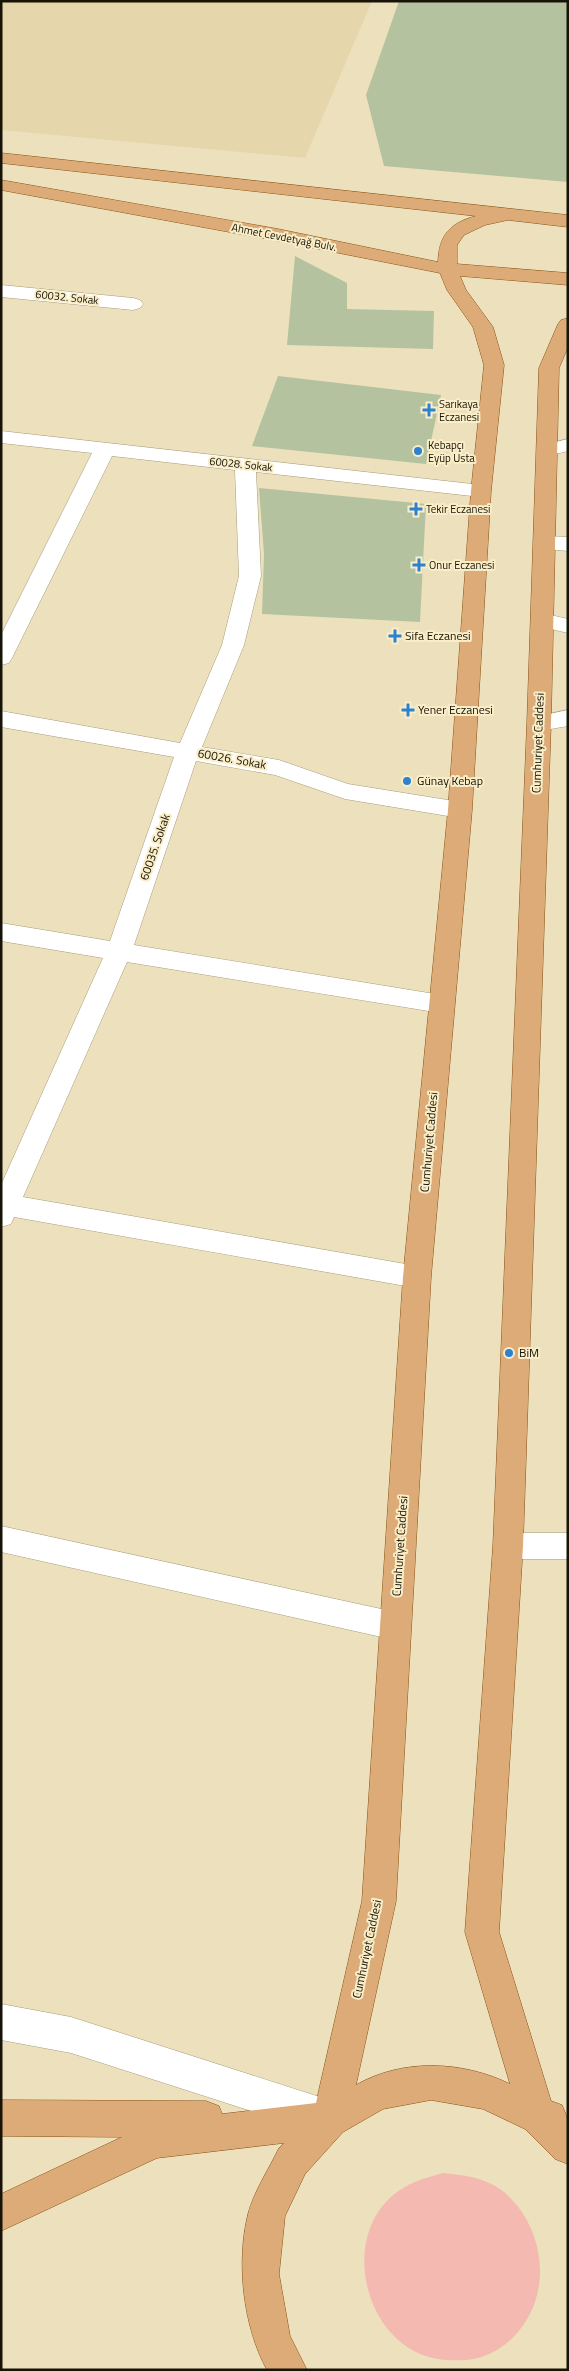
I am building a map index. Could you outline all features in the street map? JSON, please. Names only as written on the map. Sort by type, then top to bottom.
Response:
[{"type":"main road","points":[[1,158],[568,221]]},
{"type":"main road","name":"Ahmet Cevdetyağ Bulv.","points":[[1,185],[278,235],[447,269],[568,279]]},
{"type":"main road","name":"Cumhuriyet Caddesi","points":[[330,2119],[379,1901],[418,1277],[441,1004],[460,810],[481,491],[494,365],[483,327],[457,290],[447,269],[448,245],[456,232],[479,221],[510,214]]},
{"type":"main road","name":"Cumhuriyet Caddesi","points":[[553,2119],[482,1932],[508,1546],[539,723],[555,623],[557,448],[549,368],[568,324]]},
{"type":"main road","points":[[288,2370],[272,2340],[260,2274],[267,2214],[292,2161],[330,2119],[378,2092],[432,2082],[486,2091],[553,2119],[568,2146]]},
{"type":"main road","points":[[1,2118],[330,2119]]},
{"type":"main road","points":[[1,2213],[155,2140],[330,2119]]},
{"type":"street","name":"60032. Sokak","points":[[1,290],[133,304]]},
{"type":"street","name":"60028. Sokak","points":[[1,437],[481,491]]},
{"type":"street","points":[[1,658],[104,449]]},
{"type":"street","name":"60035. Sokak","points":[[3,1208],[119,951],[188,751],[233,645],[250,576],[245,464]]},
{"type":"street","points":[[539,723],[568,718]]},
{"type":"street","name":"60026. Sokak","points":[[1,719],[279,768],[345,791],[460,810]]},
{"type":"street","points":[[1,932],[441,1004]]},
{"type":"street","points":[[3,1208],[418,1277]]},
{"type":"street","points":[[1,1539],[395,1626]]},
{"type":"street","points":[[508,1546],[568,1546]]},
{"type":"street","points":[[1,2022],[71,2035],[330,2119]]},
{"type":"shaded area","points":[[1,1],[372,1],[305,158],[1,130]]},
{"type":"shaded area","points":[[443,2173],[480,2179],[500,2189],[513,2201],[524,2215],[532,2230],[540,2264],[540,2281],[536,2298],[525,2323],[504,2346],[486,2355],[466,2360],[435,2359],[418,2353],[399,2341],[384,2323],[373,2303],[366,2280],[364,2257],[368,2235],[377,2214],[392,2196],[410,2184]]},
{"type":"building","points":[[399,1],[568,1],[568,182],[384,166],[366,95]]},
{"type":"building","points":[[295,256],[347,283],[347,309],[434,311],[433,349],[287,345]]},
{"type":"building","points":[[278,376],[441,395],[426,464],[252,446]]},
{"type":"building","points":[[259,488],[426,504],[420,622],[262,614],[264,554]]},
{"type":"place","name":"Sarıkaya Eczanesi","points":[[429,410]]},
{"type":"place","name":"Kebapçı Eyüp Usta","points":[[418,451]]},
{"type":"place","name":"Tekir Eczanesi","points":[[416,509]]},
{"type":"place","name":"Onur Eczanesi","points":[[419,565]]},
{"type":"place","name":"Sifa Eczanesi","points":[[395,636]]},
{"type":"place","name":"Yener Eczanesi","points":[[408,710]]},
{"type":"place","name":"Günay Kebap","points":[[407,781]]},
{"type":"place","name":"BiM","points":[[509,1353]]}]
